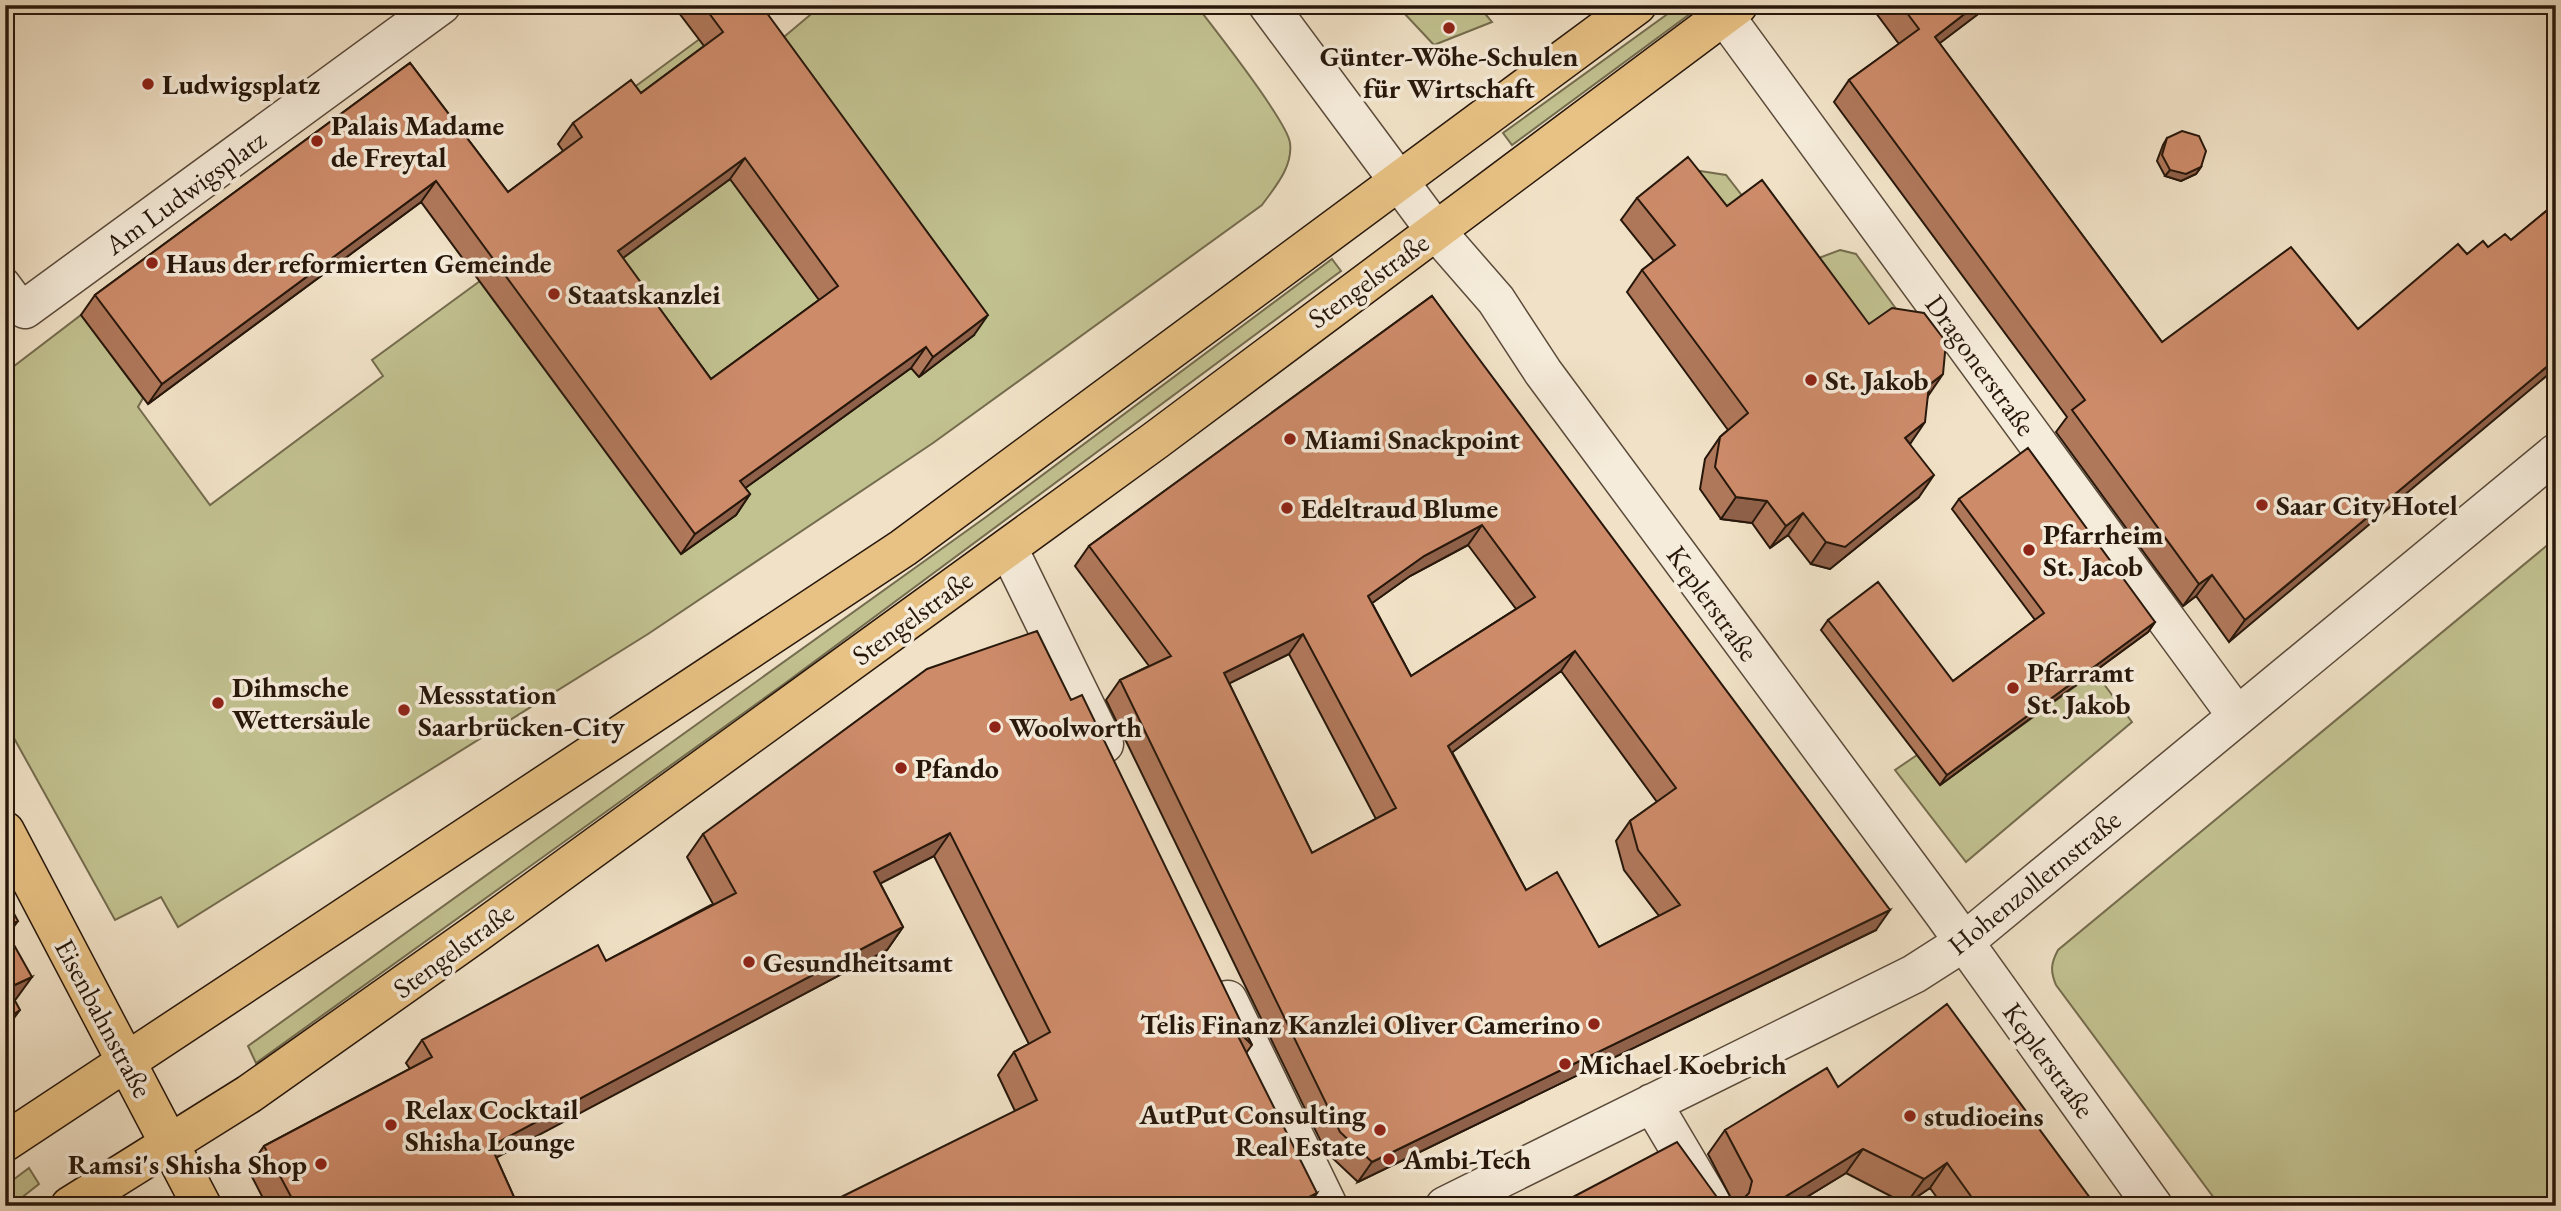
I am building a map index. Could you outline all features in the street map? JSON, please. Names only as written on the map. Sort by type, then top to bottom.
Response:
[{"type":"main road","points":[[5,1142],[903,548],[1637,5]]},
{"type":"main road","name":"Stengelstraße","points":[[70,1206],[249,1094],[466,940],[1008,548],[1731,10]]},
{"type":"main road","name":"Eisenbahnstraße","points":[[5,831],[202,1206]]},
{"type":"street","name":"Am Ludwigsplatz","points":[[15,295],[440,5]]},
{"type":"street","name":"Keplerstraße","points":[[1268,5],[1435,230],[1496,300],[1559,394],[1964,942],[2153,1206]]},
{"type":"street","name":"Dragonerstraße","points":[[1731,10],[2049,458],[2237,716]]},
{"type":"street","name":"Hohenzollernstraße","points":[[1445,1206],[1914,974],[1964,942],[2556,453]]},
{"type":"street","points":[[1008,548],[1119,776]]},
{"type":"street","points":[[1214,971],[1328,1206]]},
{"type":"street","points":[[1652,1103],[1713,1206]]},
{"type":"shaded area","points":[[822,5],[1196,5],[1249,74],[1277,116],[1290,143],[1289,160],[1282,176],[1262,205],[933,443],[648,634],[178,927],[161,897],[115,920],[5,722],[5,373],[81,315],[143,398],[138,407],[210,505],[383,376],[372,360],[480,281],[721,495],[756,480],[887,385],[905,360],[919,377],[766,52]]},
{"type":"shaded area","name":"Günter-Wöhe-Schulen für Wirtschaft","points":[[1410,5],[1478,5],[1492,22],[1434,45],[1403,12]]},
{"type":"shaded area","points":[[1680,5],[1702,5],[1512,145],[1503,133]]},
{"type":"shaded area","points":[[705,35],[715,47],[627,113],[617,100]]},
{"type":"shaded area","points":[[1687,169],[1726,175],[1747,202],[1712,228]]},
{"type":"shaded area","points":[[730,179],[824,306],[697,399],[604,272]]},
{"type":"shaded area","points":[[1840,250],[1856,254],[1913,332],[1854,346],[1795,267]]},
{"type":"shaded area","points":[[1332,259],[1341,271],[784,684],[256,1063],[248,1046],[986,517]]},
{"type":"shaded area","points":[[2556,538],[2556,1195],[2543,1206],[2220,1206],[2056,985],[2052,967],[2058,950]]},
{"type":"shaded area","points":[[2095,672],[2132,722],[1966,862],[1895,770],[1917,755],[1940,785]]},
{"type":"shaded area","points":[[29,1168],[39,1184],[11,1206],[5,1206],[5,1186]]},
{"type":"building","name":"Staatskanzlei","points":[[703,5],[761,5],[988,315],[933,357],[926,347],[740,481],[750,494],[695,534],[436,181],[162,384],[95,295],[410,63],[508,192],[582,137],[573,123],[631,80],[641,93],[723,32]],"holes":[[[745,158],[838,286],[711,379],[618,251]]]},
{"type":"building","points":[[1901,5],[1976,5],[1935,37],[2162,342],[2291,247],[2358,329],[2458,244],[2467,254],[2483,241],[2488,247],[2505,234],[2511,240],[2556,203],[2556,359],[2245,620],[2212,575],[2199,584],[2072,410],[2085,400],[1849,80],[1919,29]]},
{"type":"building","points":[[2182,131],[2199,136],[2206,151],[2201,167],[2186,174],[2170,170],[2162,155],[2167,138]]},
{"type":"building","name":"St. Jakob","points":[[1688,157],[1727,206],[1762,180],[1869,324],[1892,308],[1924,313],[1946,342],[1943,374],[1929,385],[1925,422],[1905,438],[1934,475],[1845,547],[1826,542],[1803,513],[1786,526],[1767,501],[1736,497],[1715,467],[1720,437],[1748,413],[1642,270],[1675,245],[1637,198]]},
{"type":"building","points":[[1432,296],[1890,910],[1372,1162],[1340,1132],[1120,680],[1171,656],[1089,546]],"holes":[[[1482,525],[1535,597],[1411,676],[1368,596],[1424,556]],[[1303,634],[1396,808],[1312,853],[1224,673]],[[1575,651],[1676,788],[1630,821],[1638,850],[1680,905],[1599,947],[1557,872],[1526,890],[1448,746]]]},
{"type":"building","points":[[2028,448],[2155,622],[1947,775],[1828,620],[1878,582],[1953,681],[2044,613],[1959,499]]},
{"type":"building","points":[[1037,631],[1071,700],[1082,695],[1252,1045],[1233,1026],[1317,1193],[1292,1206],[823,1206],[1037,1100],[1014,1052],[1050,1032],[950,833],[874,872],[903,927],[491,1146],[518,1206],[296,1206],[264,1146],[432,1057],[422,1040],[598,945],[606,961],[736,893],[703,834],[927,669]]},
{"type":"building","points":[[5,897],[18,921],[5,928]]},
{"type":"building","points":[[5,929],[32,977],[8,988],[20,1010],[5,1020]]},
{"type":"building","points":[[1947,1004],[2096,1206],[1978,1206],[1947,1163],[1924,1179],[1863,1149],[1770,1206],[1556,1206],[1677,1142],[1719,1200],[1730,1203],[1741,1201],[1749,1193],[1752,1181],[1725,1130],[1827,1068],[1838,1087]]},
{"type":"place","name":"Günter-Wöhe-Schulen für Wirtschaft","points":[[1449,28]]},
{"type":"place","name":"Ludwigsplatz","points":[[148,84]]},
{"type":"place","name":"Palais Madame de Freytal","points":[[317,141]]},
{"type":"place","name":"Haus der reformierten Gemeinde","points":[[152,263]]},
{"type":"place","name":"Staatskanzlei","points":[[554,294]]},
{"type":"place","name":"St. Jakob","points":[[1811,380]]},
{"type":"place","name":"Miami Snackpoint","points":[[1290,439]]},
{"type":"place","name":"Saar City Hotel","points":[[2262,505]]},
{"type":"place","name":"Edeltraud Blume","points":[[1287,508]]},
{"type":"place","name":"Pfarrheim St. Jacob","points":[[2029,550]]},
{"type":"place","name":"Pfarramt St. Jakob","points":[[2013,688]]},
{"type":"place","name":"Dihmsche Wettersäule","points":[[218,703]]},
{"type":"place","name":"Messstation Saarbrücken-City","points":[[404,710]]},
{"type":"place","name":"Woolworth","points":[[995,727]]},
{"type":"place","name":"Pfando","points":[[901,768]]},
{"type":"place","name":"Gesundheitsamt","points":[[749,962]]},
{"type":"place","name":"Telis Finanz Kanzlei Oliver Camerino","points":[[1594,1024]]},
{"type":"place","name":"Michael Koebrich","points":[[1565,1064]]},
{"type":"place","name":"studioeins","points":[[1910,1116]]},
{"type":"place","name":"Relax Cocktail Shisha Lounge","points":[[391,1125]]},
{"type":"place","name":"AutPut Consulting Real Estate","points":[[1380,1130]]},
{"type":"place","name":"Ambi-Tech","points":[[1389,1159]]},
{"type":"place","name":"Ramsi's Shisha Shop","points":[[321,1164]]}]
